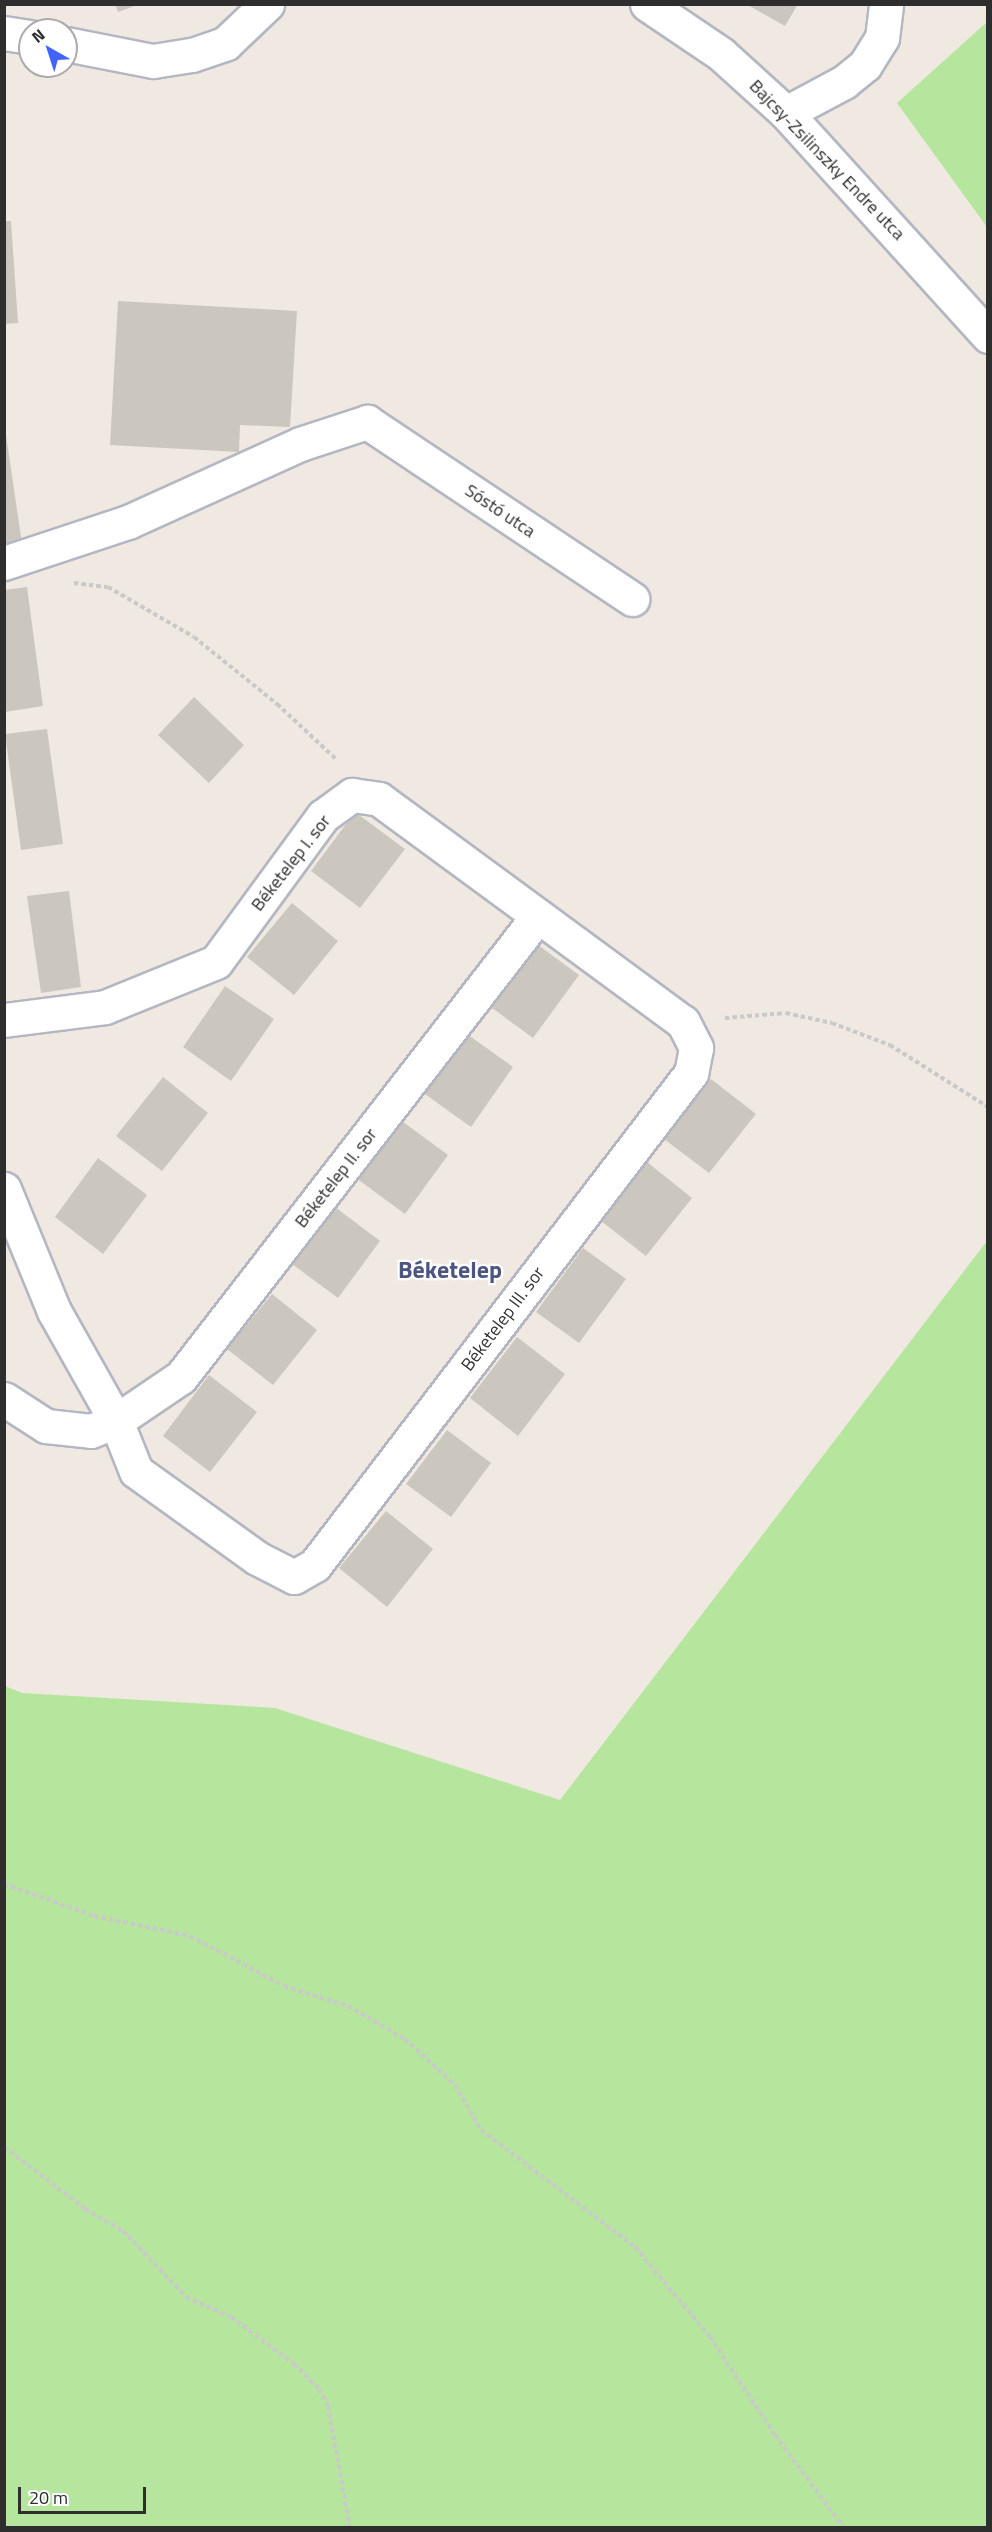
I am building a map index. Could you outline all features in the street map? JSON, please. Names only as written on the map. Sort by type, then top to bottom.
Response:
[{"type":"street","points":[[78,46],[153,61],[192,55],[226,43],[267,4]]},
{"type":"street","name":"Bajcsy-Zsilinszky Endre utca","points":[[647,4],[721,54],[786,113],[987,336]]},
{"type":"street","points":[[786,113],[844,82],[865,65],[882,38],[886,4]]},
{"type":"street","name":"Sóstó utca","points":[[10,561],[128,522],[300,444],[367,422],[632,599]]},
{"type":"street","name":"Béketelep I. sor","points":[[4,1020],[105,1007],[216,962],[323,816],[352,795],[381,800],[538,916],[690,1035]]},
{"type":"street","name":"Béketelep II. sor","points":[[4,1399],[45,1426],[91,1431],[116,1421],[181,1377],[538,916]]},
{"type":"street","name":"Béketelep III. sor","points":[[116,1421],[136,1471],[257,1558],[294,1577],[315,1565],[691,1073],[690,1035]]},
{"type":"street","points":[[4,1189],[54,1311],[116,1421]]},
{"type":"path","points":[[10,561],[61,582],[108,586],[194,637],[277,704],[381,800]]},
{"type":"path","points":[[690,1035],[786,1013],[832,1023],[890,1045],[987,1107]]},
{"type":"path","points":[[4,1884],[94,1916],[190,1936],[284,1986],[348,2006],[405,2039],[455,2085],[481,2130],[635,2247],[710,2337],[775,2435],[844,2528]]},
{"type":"path","points":[[4,2146],[78,2204],[123,2231],[186,2297],[231,2317],[294,2364],[319,2389],[328,2406],[350,2528]]},
{"type":"green space","points":[[987,22],[987,227],[897,103]]},
{"type":"green space","points":[[987,1241],[987,2527],[5,2527],[5,1686],[22,1693],[275,1708],[560,1800]]},
{"type":"building","points":[[115,4],[137,4],[137,5],[118,12]]},
{"type":"building","points":[[746,4],[798,4],[785,26]]},
{"type":"building","points":[[4,221],[11,221],[18,323],[4,324]]},
{"type":"building","points":[[118,301],[297,311],[290,427],[240,425],[239,452],[110,445]]},
{"type":"building","points":[[4,421],[22,544],[4,546]]},
{"type":"building","points":[[27,587],[43,706],[5,712],[4,590]]},
{"type":"building","points":[[194,697],[244,745],[209,783],[158,735]]},
{"type":"building","points":[[47,729],[63,844],[21,850],[5,734]]},
{"type":"building","points":[[355,812],[405,849],[360,908],[311,871]]},
{"type":"building","points":[[69,891],[81,987],[41,993],[27,896]]},
{"type":"building","points":[[292,903],[338,941],[294,995],[247,957]]},
{"type":"building","points":[[534,942],[579,975],[533,1038],[488,1005]]},
{"type":"building","points":[[225,986],[274,1019],[231,1081],[183,1047]]},
{"type":"building","points":[[464,1032],[513,1067],[471,1127],[422,1092]]},
{"type":"building","points":[[163,1077],[208,1113],[162,1171],[116,1136]]},
{"type":"building","points":[[711,1079],[756,1114],[709,1173],[664,1139]]},
{"type":"building","points":[[399,1119],[448,1155],[405,1214],[356,1178]]},
{"type":"building","points":[[98,1158],[147,1195],[103,1254],[55,1217]]},
{"type":"building","points":[[647,1162],[692,1198],[646,1256],[601,1221]]},
{"type":"building","points":[[335,1207],[380,1241],[338,1298],[292,1264]]},
{"type":"building","points":[[583,1248],[626,1279],[579,1343],[536,1312]]},
{"type":"building","points":[[272,1294],[317,1330],[273,1385],[227,1349]]},
{"type":"building","points":[[517,1337],[565,1374],[518,1436],[470,1398]]},
{"type":"building","points":[[209,1375],[257,1412],[210,1472],[163,1436]]},
{"type":"building","points":[[447,1430],[491,1463],[451,1517],[406,1484]]},
{"type":"building","points":[[386,1511],[433,1549],[387,1607],[339,1568]]},
{"type":"district","name":"Béketelep","points":[[450,1270]]}]
